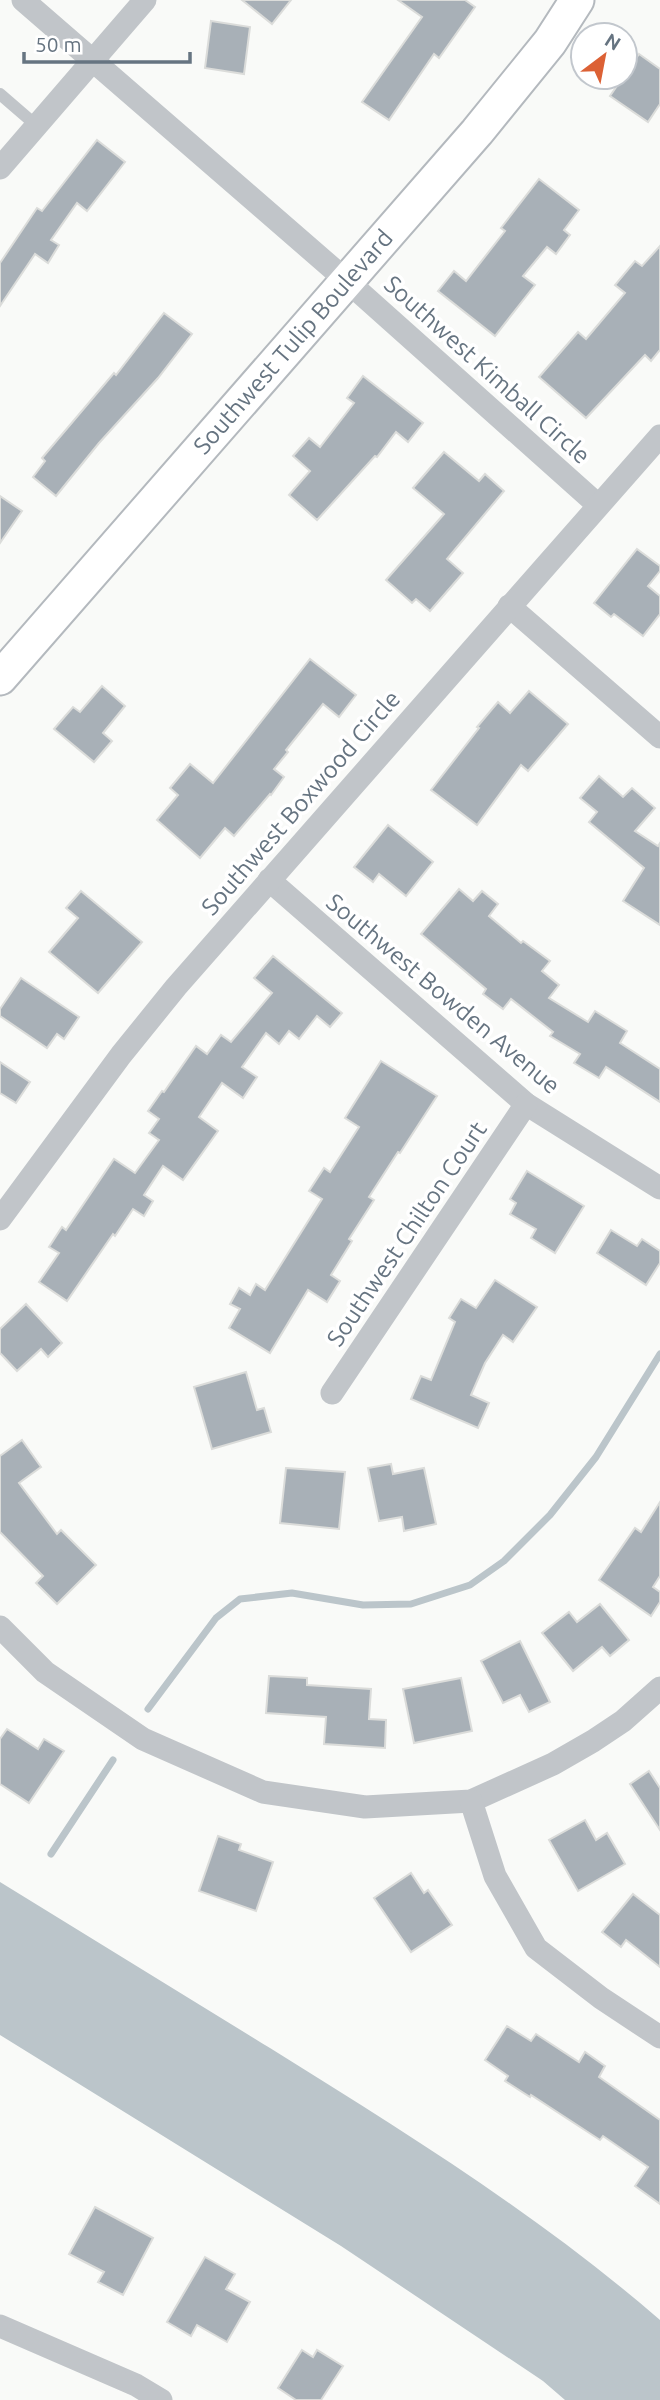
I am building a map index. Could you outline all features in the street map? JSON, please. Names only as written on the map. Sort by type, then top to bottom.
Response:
[{"type":"street","name":"Southwest Kimball Circle","points":[[23,0],[347,281],[598,505]]},
{"type":"street","points":[[0,168],[145,0]]},
{"type":"street","name":"Southwest Tulip Boulevard","points":[[0,678],[477,132],[550,42],[577,0]]},
{"type":"street","name":"Southwest Boxwood Circle","points":[[0,1219],[121,1055],[269,880],[660,436]]},
{"type":"street","points":[[509,606],[660,737]]},
{"type":"street","name":"Southwest Bowden Avenue","points":[[269,880],[526,1104],[660,1188]]},
{"type":"street","name":"Southwest Chilton Court","points":[[332,1393],[526,1104]]},
{"type":"street","points":[[0,1627],[45,1672],[143,1739],[263,1792],[365,1807],[471,1801],[553,1764],[593,1741],[623,1721],[660,1688]]},
{"type":"street","points":[[471,1801],[495,1876],[536,1948],[601,1998],[660,2036]]},
{"type":"street","points":[[0,2326],[136,2385],[161,2400]]},
{"type":"lane","points":[[0,94],[37,126]]},
{"type":"shaded area","points":[[0,1882],[270,2048],[471,2176],[567,2245],[660,2320],[660,2400],[565,2400],[543,2381],[341,2246],[0,2035]]},
{"type":"building","points":[[242,0],[291,0],[272,24]]},
{"type":"building","points":[[398,0],[465,0],[475,7],[439,58],[434,54],[389,120],[362,102],[422,17]]},
{"type":"building","points":[[211,21],[250,27],[244,74],[205,68]]},
{"type":"building","points":[[639,54],[660,69],[660,104],[648,122],[610,96],[613,91],[639,91]]},
{"type":"building","points":[[97,140],[125,162],[87,211],[77,203],[51,240],[59,245],[48,263],[35,254],[0,306],[0,263],[37,208],[42,211]]},
{"type":"building","points":[[539,179],[579,210],[564,230],[570,235],[556,254],[547,247],[523,276],[535,285],[495,336],[438,291],[454,271],[466,281],[505,231],[501,228]]},
{"type":"building","points":[[660,246],[660,350],[651,361],[645,355],[586,418],[539,377],[578,332],[586,339],[625,293],[615,285],[635,261],[642,266]]},
{"type":"building","points":[[164,313],[192,334],[158,378],[99,443],[56,496],[33,477],[45,461],[42,458],[114,373],[116,375]]},
{"type":"building","points":[[363,376],[423,423],[408,442],[396,432],[377,457],[375,456],[317,520],[289,495],[310,471],[293,456],[309,438],[320,447],[354,403],[347,398]]},
{"type":"building","points":[[444,452],[479,481],[485,474],[504,491],[447,559],[463,573],[430,611],[416,599],[412,603],[386,580],[444,514],[413,488]]},
{"type":"building","points":[[0,496],[22,511],[0,543]]},
{"type":"building","points":[[637,549],[660,566],[660,571],[648,586],[660,596],[660,614],[643,636],[614,614],[611,617],[594,603]]},
{"type":"building","points":[[310,659],[356,695],[339,717],[323,704],[274,769],[284,777],[271,795],[234,836],[225,828],[200,858],[157,820],[178,795],[170,788],[190,764],[213,783]]},
{"type":"building","points":[[102,686],[125,706],[103,733],[112,741],[94,762],[54,729],[73,707],[80,712]]},
{"type":"building","points":[[529,691],[568,724],[528,771],[521,765],[477,825],[431,790],[498,702],[510,713]]},
{"type":"building","points":[[599,776],[623,797],[632,788],[655,808],[635,831],[658,846],[660,843],[660,925],[623,901],[644,868],[589,822],[597,812],[580,798]]},
{"type":"building","points":[[388,825],[433,862],[406,896],[379,874],[373,882],[354,867]]},
{"type":"building","points":[[459,889],[473,901],[482,891],[498,904],[489,916],[521,943],[523,941],[550,961],[542,971],[559,985],[549,998],[588,1022],[595,1011],[627,1031],[620,1043],[660,1069],[660,1102],[606,1067],[599,1078],[574,1063],[580,1054],[550,1036],[553,1032],[511,999],[503,1009],[483,994],[486,989],[421,934]]},
{"type":"building","points":[[81,891],[142,942],[98,993],[49,952],[78,918],[66,908]]},
{"type":"building","points":[[273,956],[342,1013],[330,1027],[317,1016],[299,1039],[289,1031],[279,1044],[266,1033],[242,1067],[257,1077],[243,1098],[222,1083],[199,1117],[218,1131],[183,1180],[163,1166],[144,1195],[153,1201],[144,1216],[133,1209],[67,1301],[39,1282],[59,1253],[49,1247],[62,1227],[66,1230],[114,1159],[135,1173],[159,1140],[149,1133],[159,1119],[148,1111],[196,1046],[207,1054],[221,1035],[231,1042],[272,993],[254,978]]},
{"type":"building","points":[[21,978],[79,1017],[64,1039],[57,1034],[47,1048],[0,1016],[0,1009]]},
{"type":"building","points":[[381,1061],[437,1096],[369,1197],[374,1200],[349,1239],[352,1241],[331,1275],[340,1281],[327,1302],[308,1290],[270,1353],[229,1328],[240,1309],[230,1304],[239,1288],[250,1295],[256,1284],[265,1290],[322,1199],[309,1191],[324,1168],[330,1172],[359,1127],[345,1118]]},
{"type":"building","points":[[0,1062],[30,1082],[16,1103],[0,1093]]},
{"type":"building","points":[[527,1171],[584,1206],[555,1253],[531,1238],[536,1229],[510,1214],[516,1203],[510,1199]]},
{"type":"building","points":[[611,1230],[637,1246],[642,1239],[660,1251],[660,1263],[646,1285],[597,1253]]},
{"type":"building","points":[[495,1280],[537,1307],[513,1342],[503,1335],[485,1363],[471,1395],[489,1403],[478,1428],[411,1399],[421,1376],[431,1380],[455,1322],[449,1318],[461,1299],[476,1308]]},
{"type":"building","points":[[26,1304],[62,1343],[48,1357],[41,1349],[17,1371],[0,1353],[0,1329]]},
{"type":"building","points":[[246,1372],[257,1410],[264,1408],[271,1432],[212,1449],[194,1387]]},
{"type":"building","points":[[22,1440],[41,1467],[19,1483],[57,1534],[61,1530],[96,1565],[57,1604],[36,1583],[43,1576],[0,1532],[0,1456]]},
{"type":"building","points":[[391,1464],[393,1474],[424,1468],[436,1524],[404,1531],[402,1517],[379,1521],[368,1468]]},
{"type":"building","points":[[286,1468],[345,1472],[339,1529],[280,1523]]},
{"type":"building","points":[[660,1502],[660,1576],[653,1587],[660,1592],[660,1602],[651,1616],[599,1580],[635,1528],[641,1532]]},
{"type":"building","points":[[600,1604],[629,1640],[610,1656],[602,1647],[573,1671],[542,1633],[569,1612],[577,1622]]},
{"type":"building","points":[[520,1641],[550,1702],[529,1712],[520,1695],[503,1703],[481,1661]]},
{"type":"building","points":[[269,1676],[307,1678],[307,1685],[371,1689],[369,1719],[386,1720],[385,1748],[324,1744],[326,1717],[266,1713]]},
{"type":"building","points":[[461,1678],[472,1731],[414,1743],[403,1689]]},
{"type":"building","points":[[7,1729],[38,1749],[44,1739],[64,1751],[29,1803],[0,1784],[0,1739]]},
{"type":"building","points":[[649,1771],[660,1788],[660,1830],[630,1784]]},
{"type":"building","points":[[585,1820],[596,1840],[607,1833],[625,1864],[578,1891],[549,1840]]},
{"type":"building","points":[[218,1836],[241,1844],[239,1850],[273,1862],[256,1911],[199,1891]]},
{"type":"building","points":[[411,1873],[424,1893],[428,1890],[452,1925],[411,1952],[374,1898]]},
{"type":"building","points":[[633,1894],[660,1915],[660,1967],[626,1940],[621,1947],[602,1932]]},
{"type":"building","points":[[507,2026],[531,2041],[536,2034],[579,2062],[585,2052],[605,2066],[599,2077],[660,2120],[660,2204],[635,2186],[648,2167],[603,2136],[600,2140],[505,2081],[508,2076],[485,2060]]},
{"type":"building","points":[[95,2207],[153,2238],[123,2295],[98,2282],[104,2272],[69,2254]]},
{"type":"building","points":[[205,2257],[235,2274],[226,2289],[250,2302],[227,2342],[197,2325],[191,2336],[167,2322]]},
{"type":"building","points":[[302,2350],[313,2357],[317,2350],[343,2366],[321,2400],[296,2400],[278,2388]]},
{"type":"waterway","points":[[148,1709],[216,1618],[240,1599],[292,1593],[363,1605],[411,1604],[470,1585],[504,1561],[550,1515],[596,1457],[660,1354]]},
{"type":"waterway","points":[[51,1854],[113,1760]]}]
